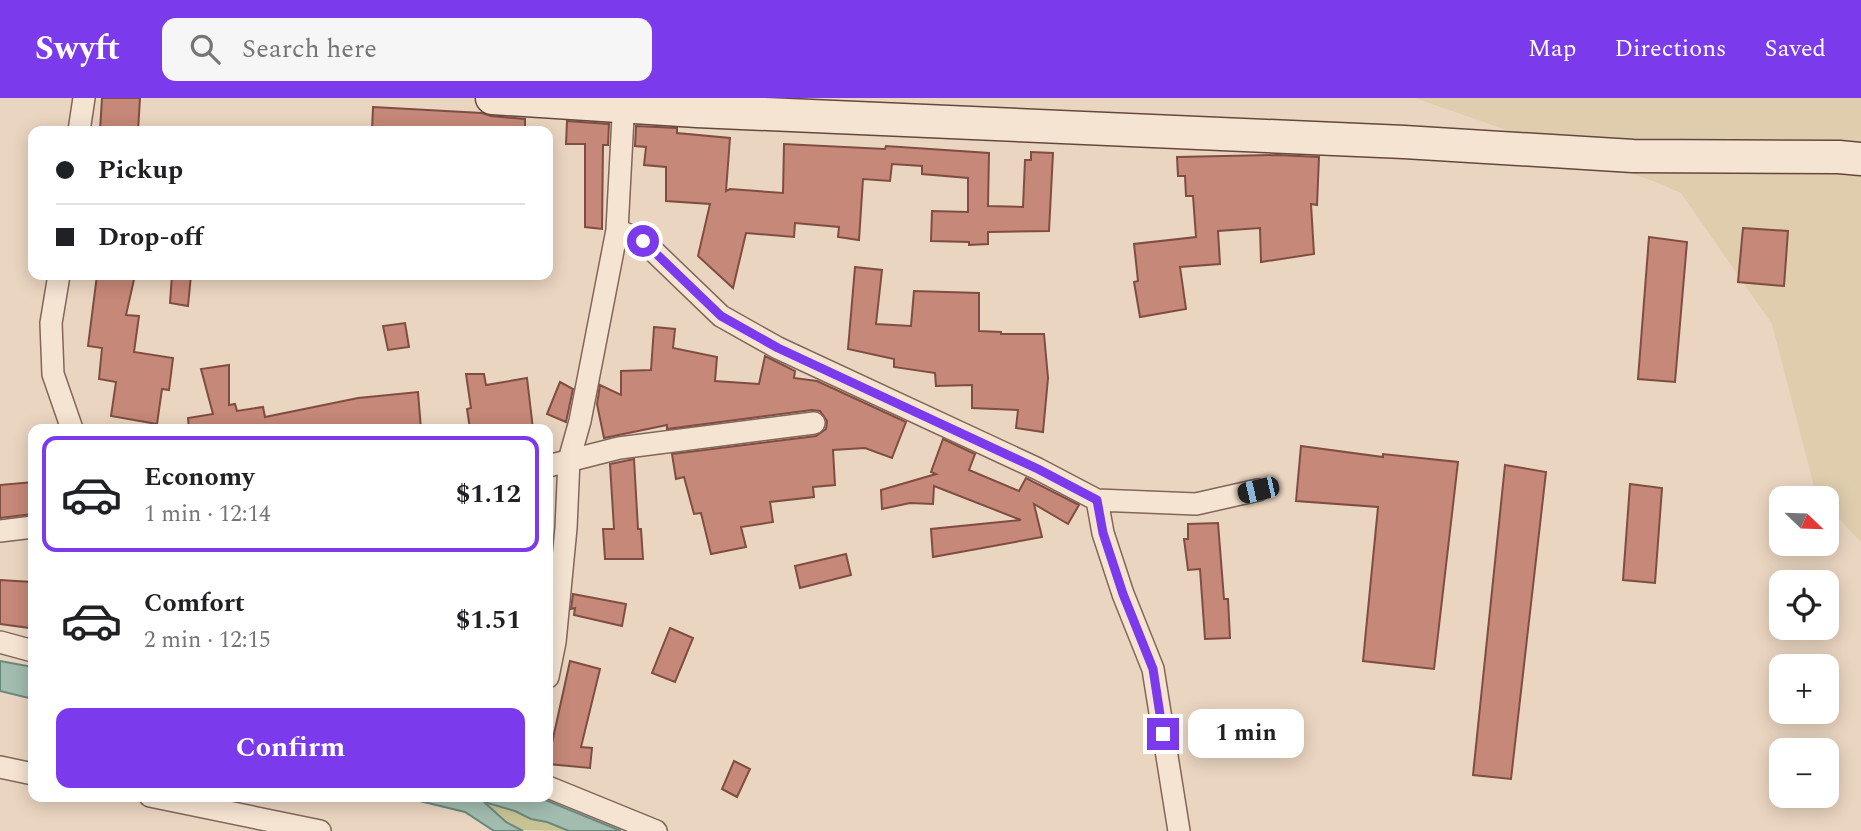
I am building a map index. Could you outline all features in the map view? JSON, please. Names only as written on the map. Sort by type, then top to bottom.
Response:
[{"type":"main road","points":[[492,98],[624,102],[1633,156],[1861,159]]},
{"type":"street","points":[[80,126],[84,98]]},
{"type":"street","points":[[553,652],[566,528],[569,460],[580,421],[617,230],[624,102]]},
{"type":"street","points":[[617,230],[643,241],[721,316],[778,348],[1038,469],[1097,500],[1196,504],[1258,490]]},
{"type":"street","points":[[58,280],[51,323],[53,374],[70,424]]},
{"type":"street","points":[[553,465],[619,448],[814,423]]},
{"type":"street","points":[[1097,500],[1103,533],[1123,594],[1153,669],[1179,831]]},
{"type":"street","points":[[0,531],[28,528]]},
{"type":"street","points":[[0,642],[28,650]]},
{"type":"street","points":[[0,767],[28,773]]},
{"type":"street","points":[[553,789],[656,831]]},
{"type":"street","points":[[179,802],[320,831]]},
{"type":"shaded area","points":[[1415,98],[1861,98],[1861,542],[1839,519],[1839,486],[1814,486],[1772,324],[1681,193]]},
{"type":"shaded area","points":[[0,661],[28,666],[28,698],[0,691]]},
{"type":"shaded area","points":[[424,802],[484,802],[506,822],[523,831],[494,831],[465,812]]},
{"type":"shaded area","points":[[483,802],[569,831],[521,830],[506,822]]},
{"type":"shaded area","points":[[484,802],[550,802],[621,831],[569,831]]},
{"type":"building","points":[[102,98],[140,98],[138,126],[100,126]]},
{"type":"building","points":[[373,107],[482,113],[525,119],[525,126],[372,126]]},
{"type":"building","points":[[567,121],[609,124],[608,145],[603,145],[602,229],[585,227],[585,144],[566,144]]},
{"type":"building","points":[[636,126],[677,128],[677,133],[730,138],[726,191],[730,189],[783,193],[784,144],[885,149],[886,146],[989,153],[988,206],[1023,207],[1025,160],[1031,160],[1031,152],[1053,153],[1049,231],[988,232],[988,244],[931,241],[932,211],[968,212],[968,178],[922,174],[922,166],[892,164],[890,181],[863,179],[859,240],[838,237],[839,227],[795,223],[794,237],[746,233],[733,288],[698,256],[710,204],[666,201],[666,167],[644,165],[646,147],[635,146]]},
{"type":"building","points":[[1177,157],[1319,157],[1317,205],[1311,204],[1314,254],[1261,262],[1260,228],[1218,231],[1220,264],[1180,267],[1186,309],[1140,317],[1134,282],[1138,281],[1134,244],[1196,237],[1193,196],[1186,196],[1185,176],[1178,176]]},
{"type":"building","points":[[1743,228],[1788,231],[1784,286],[1738,282]]},
{"type":"building","points":[[1649,237],[1687,242],[1675,382],[1638,379]]},
{"type":"building","points":[[855,267],[882,270],[876,324],[911,326],[914,291],[979,293],[979,331],[1044,334],[1048,378],[1043,432],[1016,428],[1018,410],[972,408],[972,385],[936,386],[935,373],[894,367],[894,359],[848,349]]},
{"type":"building","points":[[96,280],[134,280],[126,315],[139,316],[134,352],[173,358],[169,390],[162,389],[157,424],[111,416],[116,382],[99,379],[102,348],[88,346]]},
{"type":"building","points":[[172,280],[191,280],[188,306],[170,303]]},
{"type":"building","points":[[405,323],[409,347],[388,350],[383,326]]},
{"type":"building","points":[[654,327],[675,329],[673,348],[717,357],[715,381],[759,384],[765,356],[795,371],[794,378],[817,381],[906,422],[892,458],[865,448],[833,450],[835,485],[813,487],[814,497],[770,502],[773,522],[741,527],[746,547],[711,554],[701,513],[694,514],[684,477],[676,479],[672,454],[816,436],[826,429],[827,421],[820,411],[812,410],[667,429],[667,425],[604,438],[597,404],[600,385],[621,395],[621,371],[651,370]]},
{"type":"building","points":[[229,365],[229,405],[235,404],[237,411],[263,407],[265,417],[358,398],[418,392],[421,424],[189,424],[188,418],[213,414],[201,369]]},
{"type":"building","points":[[466,374],[484,374],[486,385],[527,378],[532,424],[469,424],[467,409],[471,408]]},
{"type":"building","points":[[560,382],[573,389],[566,422],[547,414]]},
{"type":"building","points":[[943,439],[975,454],[969,470],[1019,491],[1026,478],[1079,505],[1068,524],[1034,504],[1042,537],[933,557],[931,529],[1021,520],[934,486],[933,504],[910,503],[882,509],[881,490],[936,474],[931,472]]},
{"type":"building","points":[[1301,446],[1383,457],[1383,454],[1458,462],[1434,669],[1363,661],[1378,507],[1296,501]]},
{"type":"building","points":[[634,459],[638,529],[641,529],[643,559],[605,559],[603,529],[614,529],[610,464]]},
{"type":"building","points":[[1505,465],[1546,472],[1511,779],[1473,775]]},
{"type":"building","points":[[28,482],[28,515],[0,518],[0,485]]},
{"type":"building","points":[[1630,484],[1662,488],[1655,583],[1623,580]]},
{"type":"building","points":[[1218,523],[1230,638],[1205,639],[1200,569],[1188,570],[1184,539],[1188,539],[1188,524]]},
{"type":"building","points":[[846,554],[851,575],[800,588],[795,566]]},
{"type":"building","points":[[0,580],[28,582],[28,628],[0,624]]},
{"type":"building","points":[[573,594],[626,604],[622,626],[574,615],[575,608],[571,609]]},
{"type":"building","points":[[670,628],[693,638],[675,682],[652,673]]},
{"type":"building","points":[[570,661],[600,669],[581,747],[592,748],[590,768],[553,764],[553,738]]},
{"type":"building","points":[[734,761],[750,769],[737,797],[722,789]]},
{"type":"route","points":[[643,241],[721,316],[778,348],[1038,469],[1097,500],[1103,533],[1123,594],[1153,669],[1163,734]]}]
